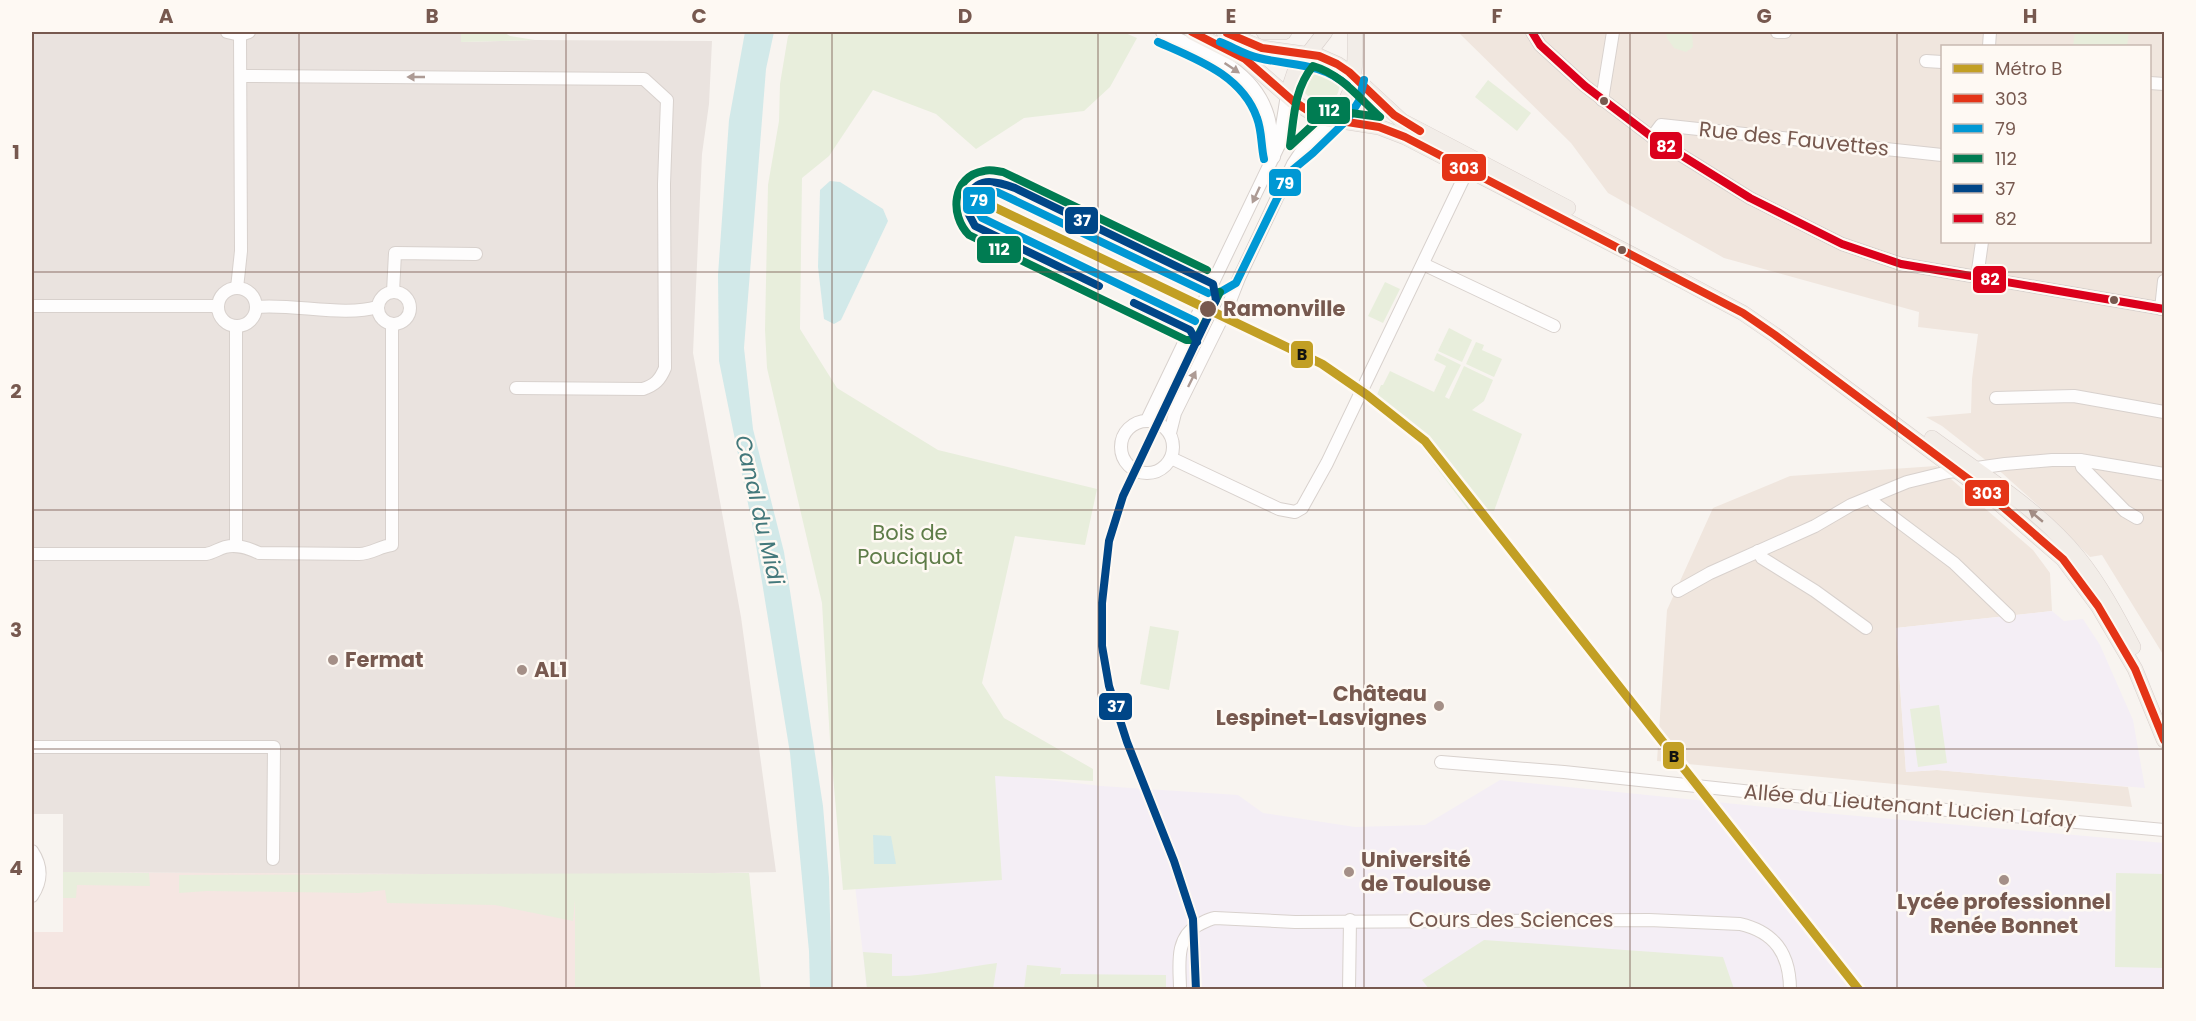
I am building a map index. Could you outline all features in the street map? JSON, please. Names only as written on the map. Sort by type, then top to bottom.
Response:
[{"type":"main road","points":[[1192,32],[1245,59],[1312,113],[1333,120],[1389,130],[1605,239],[1743,313],[1904,424],[2002,487],[2049,526],[2078,557],[2117,616],[2150,676],[2164,713]]},
{"type":"main road","points":[[1224,32],[1262,48],[1319,56],[1336,64],[1354,76],[1394,115],[1406,123],[1671,263],[1754,310],[1904,424],[2016,516],[2063,559],[2079,579],[2135,669],[2164,740]]},
{"type":"main road","points":[[1264,32],[1284,32]]},
{"type":"main road","points":[[1287,95],[1292,77],[1325,32]]},
{"type":"main road","points":[[1333,120],[1349,97],[1354,76],[1355,32]]},
{"type":"street","points":[[227,32],[245,33],[242,76],[241,251],[237,288]]},
{"type":"street","points":[[1162,32],[1219,59],[1247,79],[1259,95],[1267,113],[1274,157]]},
{"type":"street","points":[[1532,32],[1540,45],[1602,100],[1652,137],[1750,198],[1842,244],[1902,264],[2163,309],[2164,281]]},
{"type":"street","points":[[1602,100],[1613,32]]},
{"type":"street","points":[[1777,32],[1785,32]]},
{"type":"street","points":[[1926,61],[1941,62]]},
{"type":"street","points":[[242,76],[644,78],[667,100],[664,184],[664,368],[661,378],[653,386],[643,389],[516,388]]},
{"type":"street","points":[[1147,420],[1280,145],[1287,95]]},
{"type":"street","points":[[1170,432],[1159,423],[1147,420],[1135,423],[1124,432],[1120,446],[1123,458],[1130,467],[1143,473],[1160,470],[1171,458],[1173,443],[1170,432],[1175,413],[1293,164],[1303,149],[1333,120]]},
{"type":"street","name":"Rue des Fauvettes","points":[[1652,137],[1660,125],[1941,155]]},
{"type":"street","points":[[1171,458],[1279,509],[1294,512],[1302,508],[1327,463],[1468,169]]},
{"type":"street","points":[[1977,277],[1982,243]]},
{"type":"street","points":[[393,292],[395,253],[476,254]]},
{"type":"street","points":[[1423,264],[1554,326]]},
{"type":"street","points":[[237,288],[252,296],[256,307],[252,318],[236,326],[226,322],[218,308],[225,292],[237,288]]},
{"type":"street","points":[[393,292],[403,294],[410,308],[407,318],[398,324],[383,320],[377,307],[381,298],[393,292]]},
{"type":"street","points":[[32,306],[213,306],[218,308]]},
{"type":"street","points":[[256,307],[342,310],[377,307]]},
{"type":"street","points":[[32,554],[206,554],[224,547],[236,546],[246,547],[259,553],[359,554],[372,553],[385,545],[392,545],[393,324]]},
{"type":"street","points":[[236,326],[236,546]]},
{"type":"street","points":[[1996,398],[2074,396],[2164,412]]},
{"type":"street","points":[[2080,460],[2082,466],[2117,503],[2137,518]]},
{"type":"street","points":[[1678,591],[1871,497],[1907,482],[1959,471],[2030,461],[2080,460],[2164,474]]},
{"type":"street","points":[[1871,497],[1874,502],[1954,563],[2009,616]]},
{"type":"street","points":[[1758,551],[1762,558],[1815,591],[1866,628]]},
{"type":"street","points":[[32,747],[274,747],[273,859]]},
{"type":"street","name":"Allée du Lieutenant Lucien Lafay","points":[[1441,762],[1564,771],[1762,793],[2164,830]]},
{"type":"street","points":[[32,851],[38,860],[40,869],[37,887],[32,896]]},
{"type":"street","name":"Cours des Sciences","points":[[1180,990],[1182,940],[1193,928],[1210,918],[1294,922],[1649,920],[1740,924],[1754,927],[1776,944],[1784,955],[1790,971],[1790,990]]},
{"type":"street","points":[[1349,990],[1350,920]]},
{"type":"shaded area","points":[[32,32],[461,32],[461,42],[712,41],[709,104],[702,154],[693,353],[741,617],[776,872],[575,875],[63,872],[63,814],[32,814]]},
{"type":"shaded area","points":[[1458,32],[2164,32],[2164,656],[2102,555],[2090,557],[2002,473],[1942,426],[1926,417],[1971,413],[1972,379],[1978,334],[1918,327],[1919,312],[1724,258],[1608,193],[1571,143]]},
{"type":"shaded area","points":[[1936,466],[2033,550],[2050,573],[2052,611],[1896,628],[1906,772],[1937,770],[2128,787],[2132,807],[1657,761],[1667,610],[1713,508],[1790,476]]},
{"type":"shaded area","points":[[2052,611],[2064,621],[2083,619],[2100,645],[2133,720],[2145,788],[1937,770],[1906,772],[1896,628]]},
{"type":"shaded area","name":"Université de Toulouse","points":[[840,756],[1101,786],[1238,795],[1263,813],[1355,827],[1425,825],[1500,780],[1824,813],[2164,843],[2164,989],[867,989]]},
{"type":"shaded area","points":[[63,872],[575,875],[749,873],[758,989],[32,989],[32,932],[63,932]]},
{"type":"green space","points":[[461,32],[503,32],[510,36],[535,40],[461,42]]},
{"type":"green space","name":"Bois de Pouciquot","points":[[792,32],[1123,32],[1137,38],[1110,87],[1084,111],[1024,118],[976,149],[936,114],[873,90],[829,156],[802,178],[800,329],[837,388],[938,450],[1097,489],[1085,545],[1015,536],[982,683],[1004,718],[1093,769],[1093,781],[995,776],[1002,880],[843,890],[830,741],[822,603],[767,368],[765,330],[768,185],[779,121],[780,84],[788,36]]},
{"type":"green space","points":[[1666,32],[1692,32],[1693,47],[1686,52],[1674,48]]},
{"type":"green space","points":[[2075,32],[2129,32],[2127,45],[2073,45]]},
{"type":"green space","points":[[1315,68],[1328,72],[1339,80],[1337,95],[1327,105],[1310,98],[1302,90],[1305,77]]},
{"type":"green space","points":[[1488,80],[1531,113],[1517,131],[1475,97]]},
{"type":"green space","points":[[1385,282],[1400,289],[1383,323],[1368,316]]},
{"type":"green space","points":[[1449,328],[1472,340],[1462,362],[1438,351]]},
{"type":"green space","points":[[1476,342],[1484,345],[1482,350],[1502,359],[1494,377],[1466,364]]},
{"type":"green space","points":[[1437,353],[1461,365],[1445,397],[1449,399],[1464,366],[1493,380],[1484,401],[1472,410],[1522,434],[1494,511],[1469,511],[1413,436],[1374,402],[1390,371],[1434,392],[1446,366],[1434,360]]},
{"type":"green space","points":[[1150,626],[1179,631],[1169,690],[1140,684]]},
{"type":"green space","points":[[1939,705],[1947,763],[1918,767],[1910,709]]},
{"type":"green space","points":[[63,872],[149,873],[150,886],[77,885],[76,898],[63,898]]},
{"type":"green space","points":[[749,873],[761,989],[575,989],[575,900],[573,921],[495,905],[387,903],[385,890],[359,893],[207,891],[179,893],[179,875]]},
{"type":"green space","points":[[2116,873],[2164,874],[2164,968],[2115,967]]},
{"type":"green space","points":[[1484,940],[1723,957],[1734,989],[1429,989],[1422,980]]},
{"type":"green space","points":[[863,952],[892,954],[892,976],[932,973],[997,963],[993,989],[867,989]]},
{"type":"green space","points":[[1027,965],[1061,968],[1060,976],[1061,974],[1166,975],[1166,989],[1024,989]]},
{"type":"water","name":"Canal du Midi","points":[[745,32],[774,32],[766,69],[744,348],[753,429],[784,552],[823,806],[829,878],[832,989],[810,989],[809,951],[790,753],[754,533],[719,361],[718,275],[729,120]]},
{"type":"water","points":[[830,181],[840,182],[883,209],[888,221],[841,320],[834,324],[824,319],[818,267],[820,190]]},
{"type":"water","points":[[873,835],[891,836],[896,864],[874,864]]},
{"type":"metro line","name":"B","points":[[992,206],[1322,364],[1367,395],[1425,441],[1859,990]]},
{"type":"transit line","name":"303","points":[[1192,32],[1245,59],[1293,101],[1312,113],[1328,119],[1379,127],[1405,137],[1743,313],[1775,335],[1987,493],[2063,559],[2098,606],[2135,669],[2164,740]]},
{"type":"transit line","name":"82","points":[[1532,32],[1540,45],[1585,86],[1652,137],[1750,198],[1842,244],[1901,264],[2164,309]]},
{"type":"transit line","name":"303","points":[[1227,33],[1262,48],[1319,56],[1337,64],[1349,72],[1394,115],[1420,131]]},
{"type":"transit line","name":"79","points":[[1158,42],[1216,70],[1241,90],[1257,118],[1264,159]]},
{"type":"transit line","name":"79","points":[[1220,42],[1254,57],[1316,68],[1347,85]]},
{"type":"transit line","name":"112","points":[[1313,66],[1341,81],[1380,117],[1329,110],[1290,146],[1298,94],[1313,66]]},
{"type":"transit line","name":"79","points":[[1217,294],[1236,283],[1290,172],[1347,120],[1359,101],[1364,80]]},
{"type":"transit line","name":"112","points":[[1207,270],[1003,172],[989,170],[973,174],[965,180],[957,197],[958,217],[969,235],[1186,340],[1192,340],[1198,336],[1220,292]]},
{"type":"transit line","name":"37","points":[[1099,286],[975,226],[966,209],[972,191],[977,185],[990,182],[1015,188],[1213,284],[1216,300],[1123,496],[1109,541],[1102,603],[1102,646],[1109,686],[1127,742],[1174,861],[1193,919],[1196,990]]},
{"type":"transit line","name":"79","points":[[1195,321],[982,218],[977,209],[979,200],[986,192],[997,192],[1208,293]]},
{"type":"transit line","name":"37","points":[[1134,303],[1190,330],[1197,342]]},
{"type":"place","name":"Ramonville","points":[[1208,309]]},
{"type":"place","name":"Fermat","points":[[333,660]]},
{"type":"place","name":"AL1","points":[[522,670]]},
{"type":"place","name":"Château Lespinet-Lasvignes","points":[[1439,706]]},
{"type":"place","name":"Université de Toulouse","points":[[1349,872]]},
{"type":"place","name":"Lycée professionnel Renée Bonnet","points":[[2004,880]]}]
